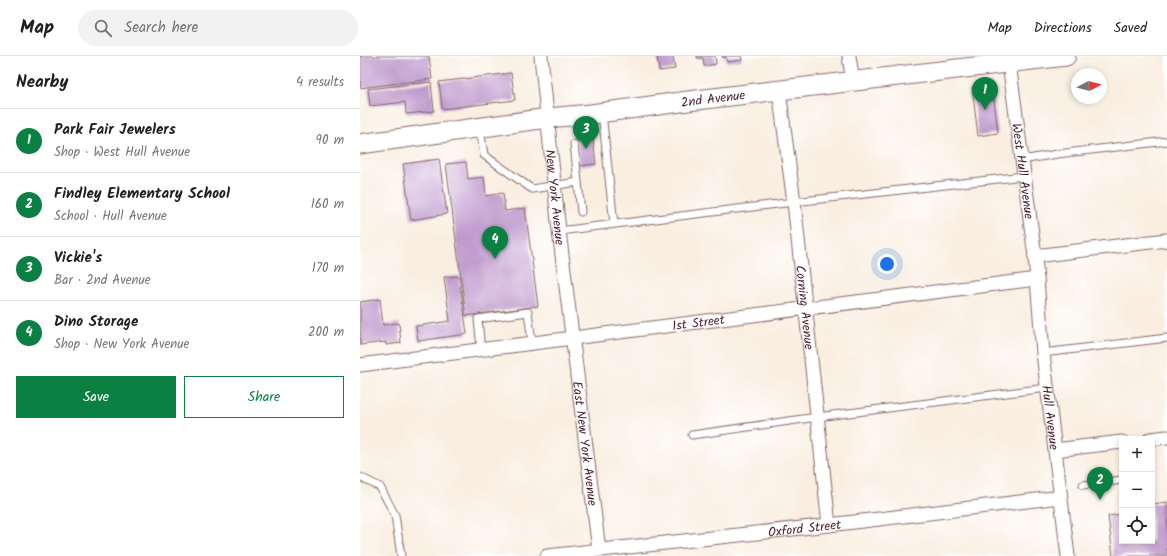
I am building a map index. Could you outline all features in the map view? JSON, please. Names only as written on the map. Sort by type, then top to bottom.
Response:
[{"type":"main road","name":"2nd Avenue","points":[[360,144],[548,118],[602,113],[688,101],[1066,56]]},
{"type":"street","name":"New York Avenue","points":[[541,56],[573,337]]},
{"type":"street","points":[[849,56],[852,82]]},
{"type":"street","name":"West Hull Avenue","points":[[1009,63],[1037,280]]},
{"type":"street","name":"Corning Avenue","points":[[779,91],[794,202],[829,525]]},
{"type":"street","points":[[1035,256],[1167,240]]},
{"type":"street","name":"1st Street","points":[[360,364],[1037,280]]},
{"type":"street","name":"Hull Avenue","points":[[1037,280],[1042,353],[1068,556]]},
{"type":"street","name":"East New York Avenue","points":[[573,337],[599,550]]},
{"type":"street","points":[[1155,438],[1167,437]]},
{"type":"street","points":[[1055,450],[1119,442]]},
{"type":"street","name":"Oxford Street","points":[[547,556],[829,525],[1061,497]]},
{"type":"lane","points":[[602,113],[614,224]]},
{"type":"lane","points":[[480,127],[484,155],[532,189],[578,182]]},
{"type":"lane","points":[[1022,160],[1057,154],[1167,141]]},
{"type":"lane","points":[[574,144],[581,212]]},
{"type":"lane","points":[[560,231],[794,202],[1024,176]]},
{"type":"lane","points":[[481,349],[478,319],[528,312],[532,342]]},
{"type":"lane","points":[[1042,353],[1167,338]]},
{"type":"lane","points":[[692,435],[817,417],[1047,388]]},
{"type":"lane","points":[[360,477],[380,487],[395,515],[401,556]]},
{"type":"lane","points":[[1083,486],[1119,480]]},
{"type":"building","points":[[360,56],[429,56],[432,79],[360,88]]},
{"type":"building","points":[[657,56],[673,56],[675,69],[659,71]]},
{"type":"building","points":[[697,56],[715,56],[716,64],[704,66],[703,58],[697,58]]},
{"type":"building","points":[[722,56],[741,56],[742,60],[727,62],[726,57],[723,58]]},
{"type":"building","points":[[511,73],[515,100],[442,109],[439,82]]},
{"type":"building","points":[[431,82],[434,111],[406,114],[405,102],[370,106],[368,89]]},
{"type":"building","points":[[992,84],[998,133],[978,136],[972,87]]},
{"type":"building","points":[[592,131],[596,164],[580,166],[576,133]]},
{"type":"building","points":[[439,159],[447,214],[411,220],[403,164]]},
{"type":"building","points":[[466,162],[468,179],[484,177],[486,196],[503,193],[505,211],[525,208],[538,306],[466,316],[446,164]]},
{"type":"building","points":[[459,276],[467,334],[418,341],[416,326],[450,321],[444,277]]},
{"type":"building","points":[[380,299],[383,325],[399,323],[401,343],[386,345],[386,342],[360,345],[360,302]]},
{"type":"building","points":[[1167,502],[1167,556],[1113,556],[1108,516],[1119,514],[1119,544],[1155,544],[1155,504]]},
{"type":"place","name":"Park Fair Jewelers","points":[[985,110]]},
{"type":"place","name":"Vickie's","points":[[586,149]]},
{"type":"place","name":"Dino Storage","points":[[495,259]]},
{"type":"place","name":"Findley Elementary School","points":[[1100,500]]}]
